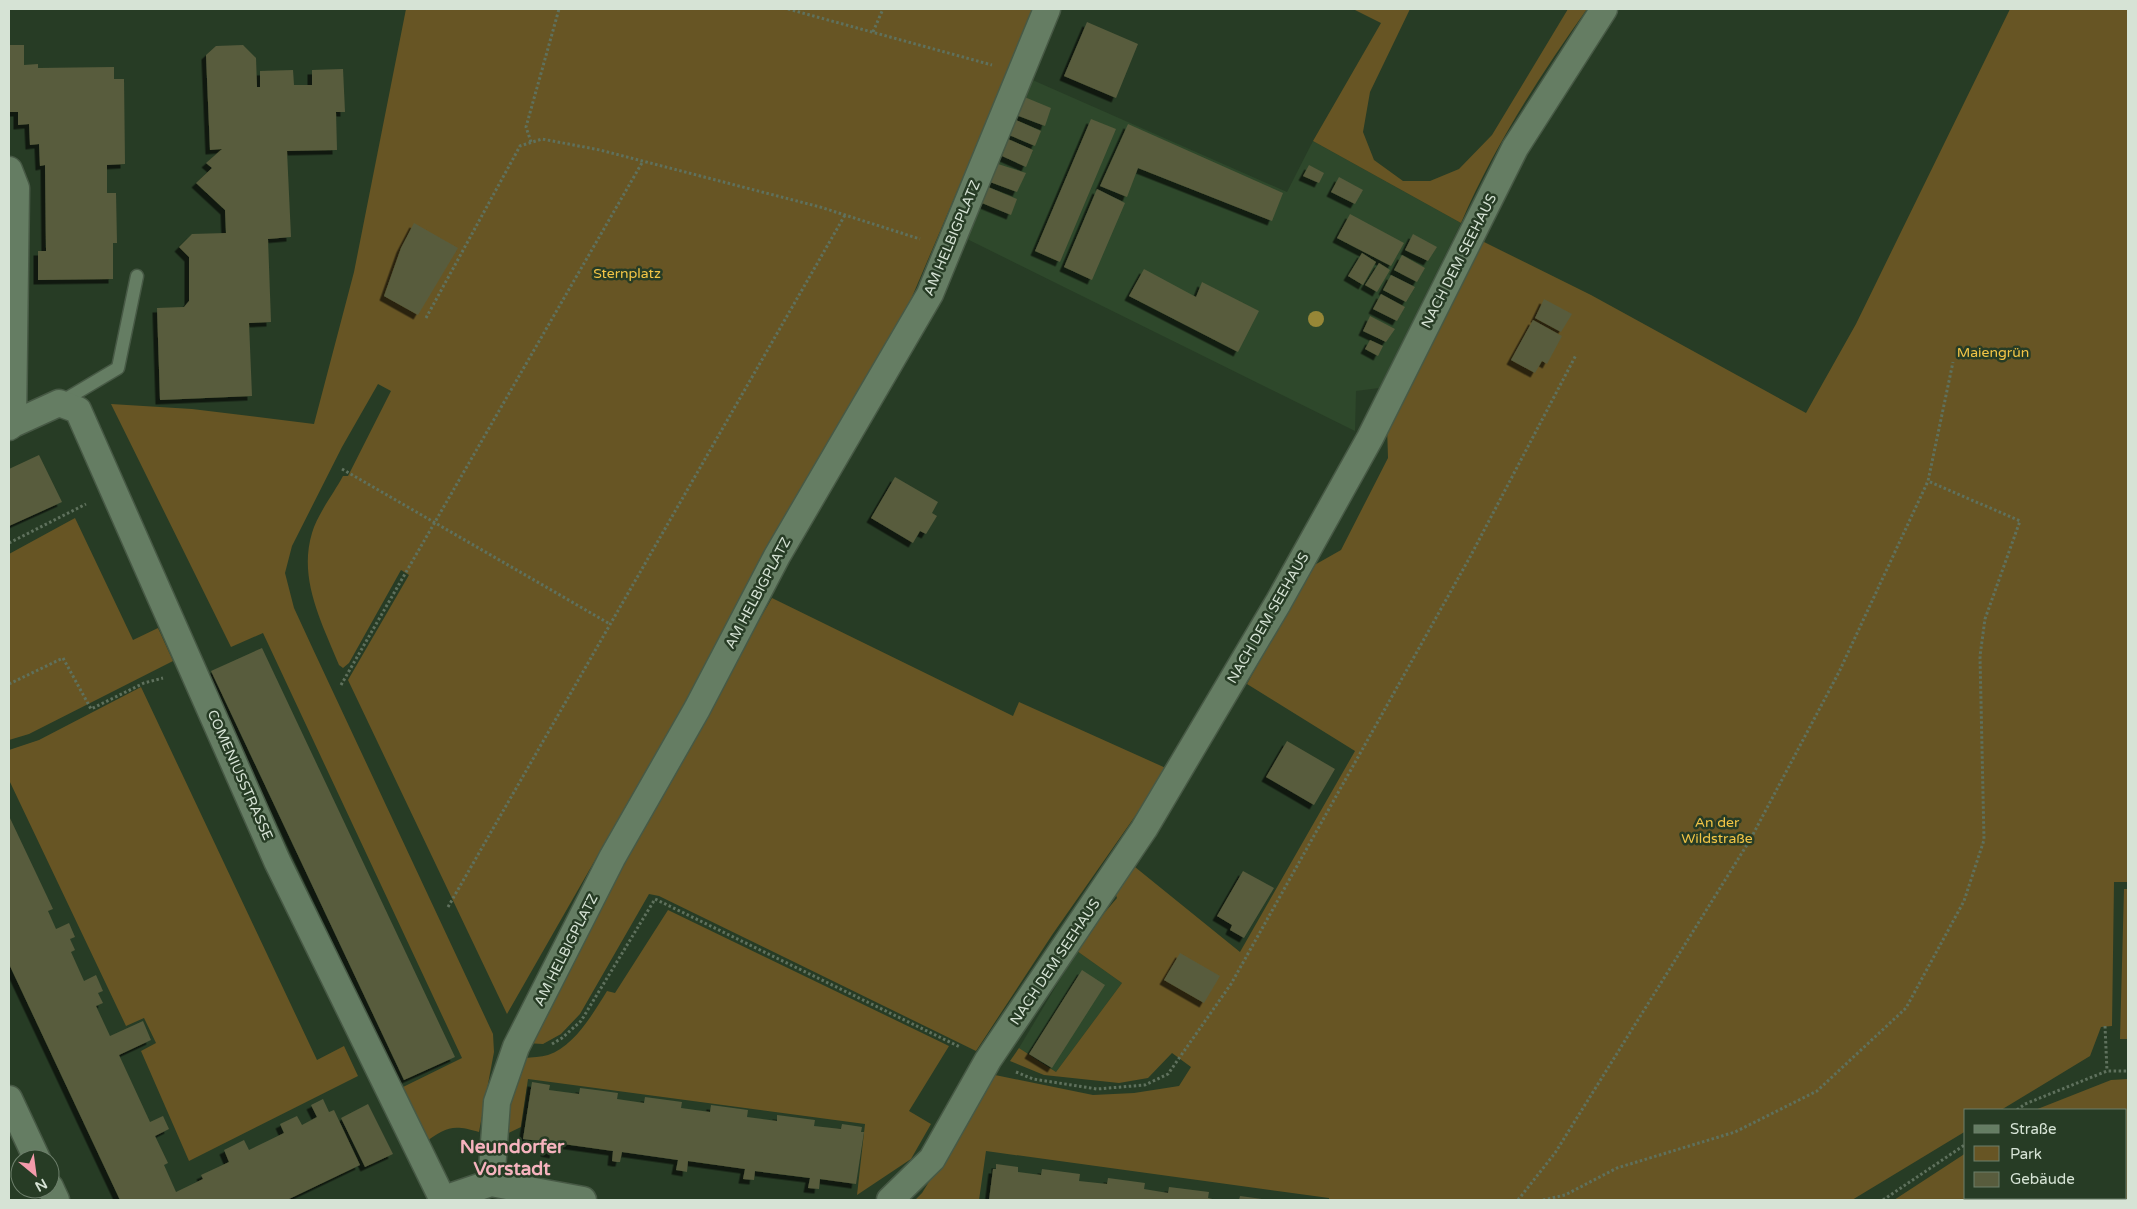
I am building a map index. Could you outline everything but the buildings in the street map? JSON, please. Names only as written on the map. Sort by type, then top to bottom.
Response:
[{"type":"street","name":"AM HELBIGPLATZ","points":[[491,1183],[497,1102],[516,1047],[612,858],[698,709],[777,556],[930,294],[1047,9]]},
{"type":"street","name":"NACH DEM SEEHAUS","points":[[890,1200],[932,1159],[988,1060],[1144,829],[1278,603],[1370,438],[1515,148],[1604,9]]},
{"type":"street","points":[[9,170],[16,188],[11,426],[59,403]]},
{"type":"street","name":"COMENIUSSTRASSE","points":[[59,403],[78,410],[278,861],[442,1200]]},
{"type":"street","points":[[9,1099],[32,1149]]},
{"type":"street","points":[[442,1200],[491,1183],[583,1200]]},
{"type":"lane","points":[[59,403],[118,368],[137,276]]},
{"type":"path","points":[[531,142],[526,127],[560,9]]},
{"type":"path","points":[[788,9],[1021,73]]},
{"type":"path","points":[[874,32],[883,9]]},
{"type":"path","points":[[426,318],[505,170],[520,146],[542,139],[643,161],[845,215],[949,248]]},
{"type":"path","points":[[341,685],[643,161]]},
{"type":"path","points":[[448,907],[845,215]]},
{"type":"path","points":[[516,1047],[543,1050],[562,1038],[581,1021],[655,899],[988,1060],[1033,1078],[1097,1089],[1144,1085],[1168,1074],[1231,984],[1470,557],[1576,355]]},
{"type":"path","points":[[1518,1200],[1554,1153],[1750,840],[1839,672],[1928,481],[1953,362]]},
{"type":"path","points":[[342,469],[610,624]]},
{"type":"path","points":[[1543,1200],[1565,1195],[1617,1168],[1734,1132],[1817,1091],[1906,1008],[1964,901],[1984,840],[1980,656],[1985,619],[2020,520],[1928,481]]},
{"type":"path","points":[[9,543],[114,490]]},
{"type":"path","points":[[9,684],[63,658],[91,709],[144,682],[194,670]]},
{"type":"path","points":[[2105,1026],[2107,1071]]},
{"type":"path","points":[[2018,1109],[2025,1104],[2107,1071],[2128,1071]]},
{"type":"path","points":[[1883,1200],[1964,1145]]},
{"type":"shaded area","points":[[1028,78],[1287,192],[1313,141],[1461,223],[1379,388],[1356,391],[1355,431],[963,237]]},
{"type":"shaded area","points":[[1077,951],[1122,983],[1056,1072],[1019,1048]]},
{"type":"green space","name":"Sternplatz","points":[[406,9],[1035,9],[897,332],[507,1014],[348,680],[409,575],[401,570],[349,663],[343,668],[339,665],[319,617],[310,584],[308,550],[314,526],[343,476],[348,476],[391,391],[378,384],[342,447],[292,546],[285,573],[294,608],[493,1034],[494,1052],[479,1132],[462,1128],[450,1129],[423,1144],[403,1087],[462,1058],[263,633],[231,647],[111,404],[192,409],[314,424],[354,272]]},
{"type":"green space","points":[[1353,9],[1410,9],[1370,92],[1363,132],[1374,160],[1403,181],[1430,181],[1459,169],[1492,135],[1568,9],[1587,9],[1518,113],[1474,194],[1461,223],[1313,141],[1381,23]]},
{"type":"green space","name":"An der Wildstraße","points":[[2010,9],[2128,9],[2128,882],[2114,882],[2112,1026],[2101,1027],[2090,1056],[2003,1109],[1964,1109],[1964,1132],[1852,1200],[1329,1200],[1329,1198],[986,1151],[979,1200],[915,1200],[922,1193],[995,1075],[1093,1095],[1134,1093],[1179,1086],[1191,1067],[1172,1053],[1148,1078],[1119,1083],[1044,1075],[1010,1061],[1019,1048],[1056,1072],[1122,983],[1077,951],[1082,939],[1117,898],[1113,886],[1130,865],[1135,867],[1240,952],[1355,751],[1247,684],[1311,567],[1341,550],[1388,458],[1387,425],[1480,240],[1591,295],[1806,413],[1856,324]]},
{"type":"green space","points":[[75,518],[133,640],[158,628],[173,661],[29,734],[9,740],[9,554]]},
{"type":"green space","points":[[772,598],[1013,716],[1019,702],[1168,769],[1052,935],[976,1051],[659,896],[649,894],[580,1014],[561,1034],[543,1044],[525,1043],[638,830]]},
{"type":"green space","points":[[141,687],[317,1060],[344,1046],[358,1076],[189,1161],[141,1051],[156,1043],[144,1018],[126,1026],[9,780],[9,750],[39,740]]},
{"type":"green space","points":[[2124,889],[2128,889],[2128,1039],[2120,1039]]},
{"type":"green space","points":[[668,910],[949,1046],[909,1111],[931,1124],[911,1159],[857,1195],[865,1124],[528,1079],[521,1127],[502,1136],[511,1084],[525,1058],[548,1055],[566,1045],[575,1037],[607,991],[615,993]]},
{"type":"green space","points":[[2128,1079],[2128,1200],[1894,1200],[1964,1154],[1964,1199],[2127,1199],[2127,1109],[2038,1109],[2111,1080]]},
{"type":"district","name":"Neundorfer Vorstadt","points":[[512,1158]]},
{"type":"park label","name":"Maiengrün","points":[[1993,352]]}]
